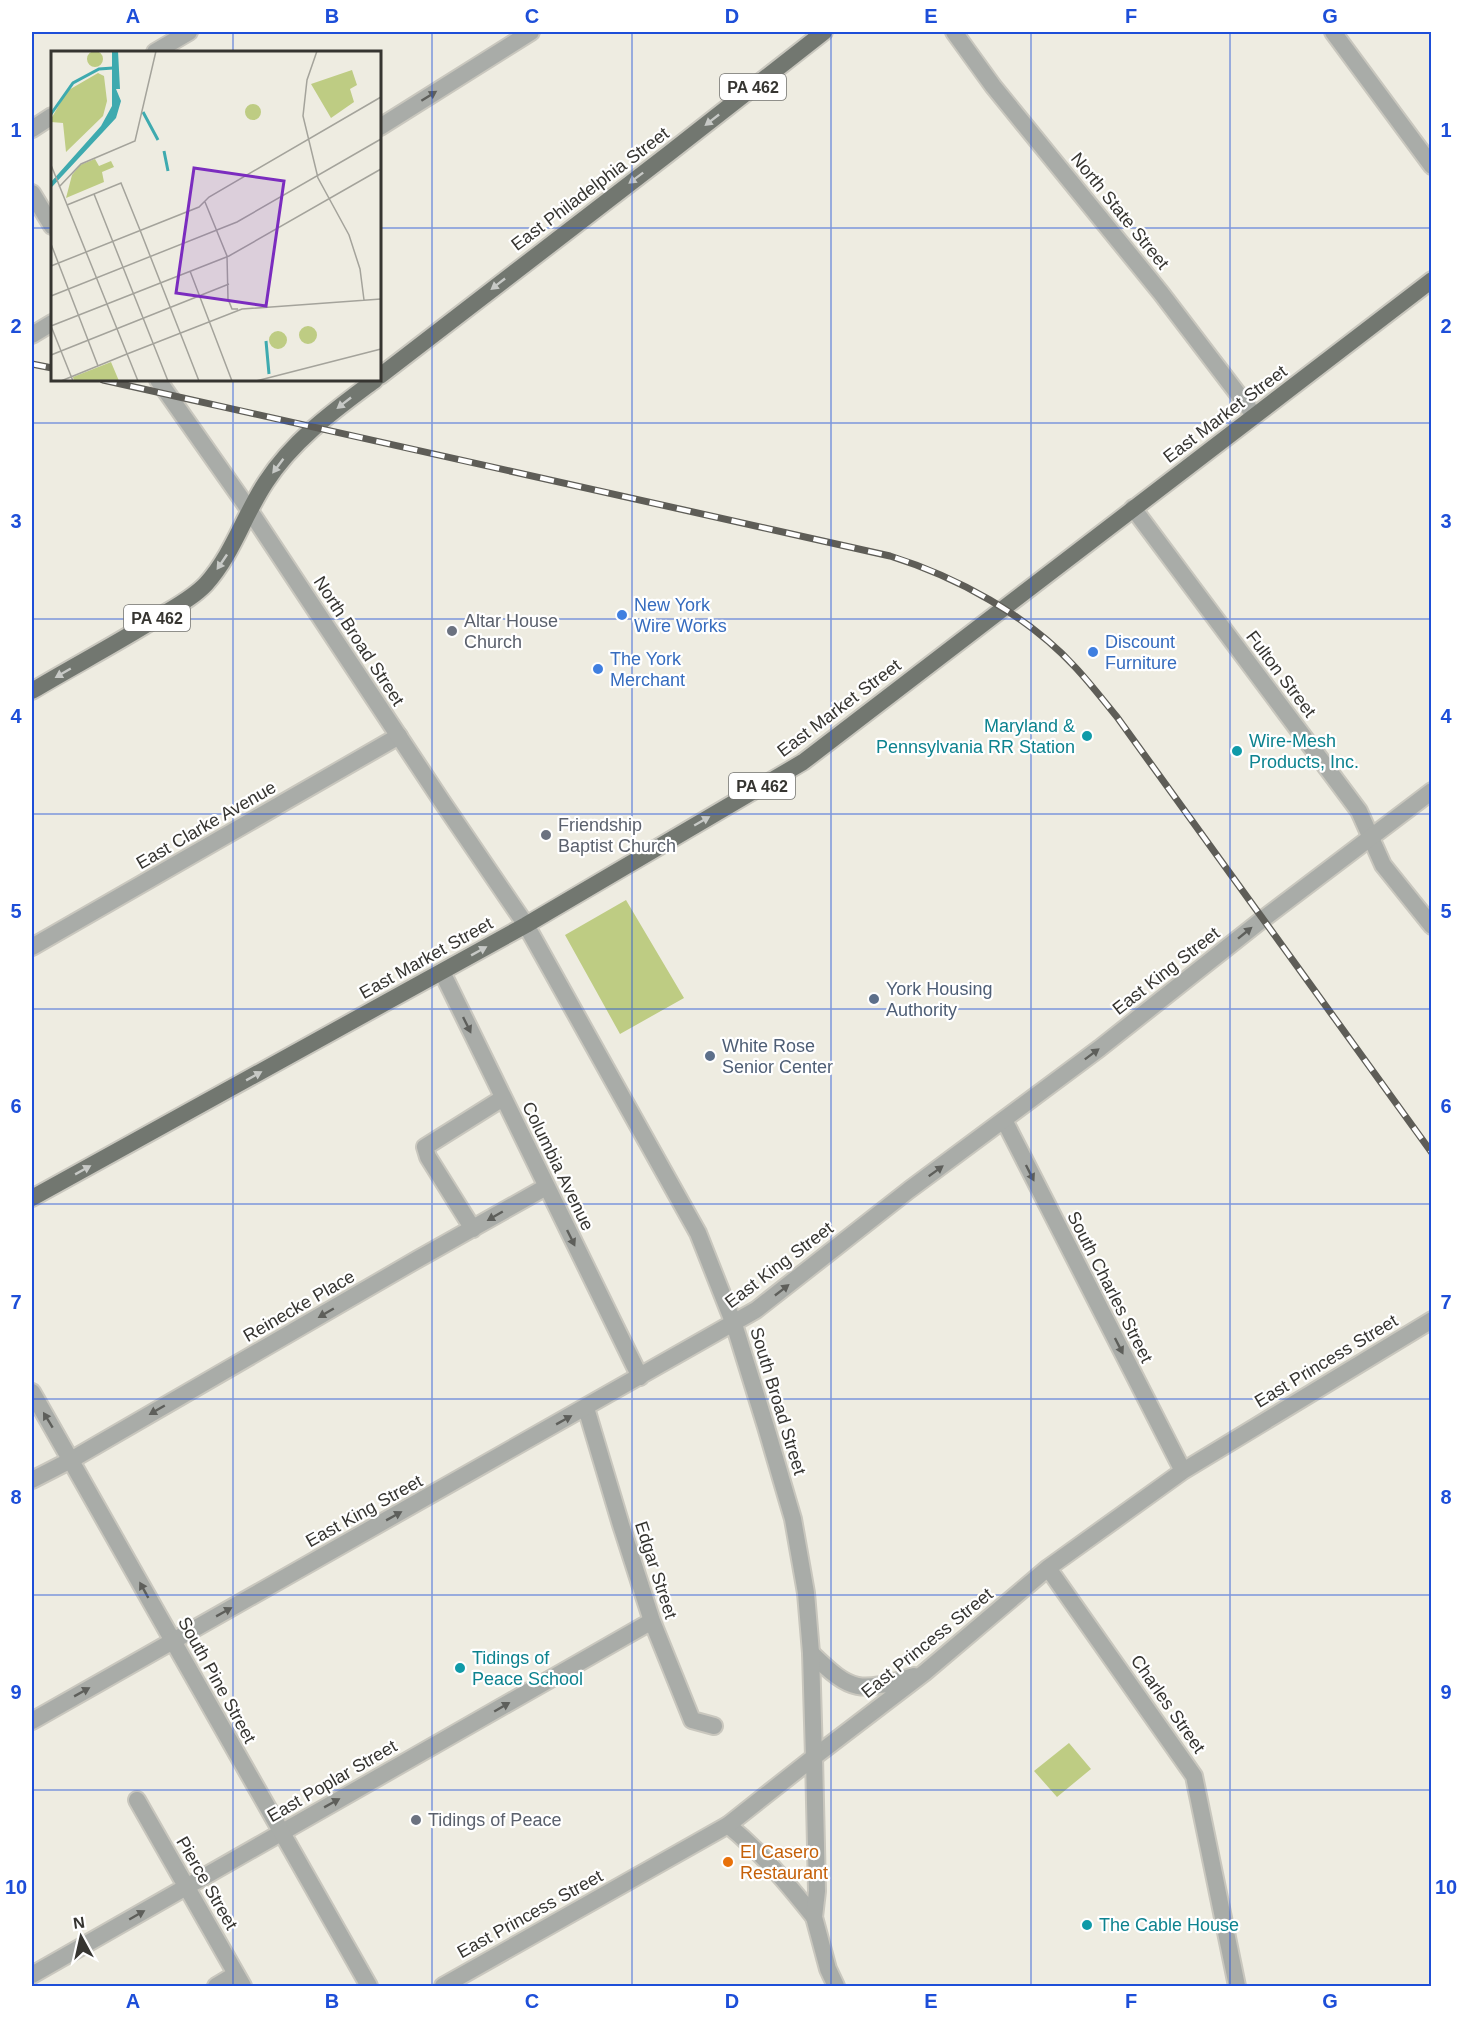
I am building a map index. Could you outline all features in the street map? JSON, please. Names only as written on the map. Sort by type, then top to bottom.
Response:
[{"type":"main road","name":"East Philadelphia Street","points":[[381,375],[824,32]]},
{"type":"main road","name":"East Market Street","points":[[32,1198],[526,925],[803,762],[1431,280]]},
{"type":"main road","name":"PA 462","points":[[32,691],[181,604],[204,585],[220,567],[236,541],[265,482],[293,446],[314,426],[374,381]]},
{"type":"street","points":[[157,51],[189,32]]},
{"type":"street","points":[[381,126],[531,32]]},
{"type":"street","name":"North State Street","points":[[954,32],[993,86],[1161,293],[1254,415]]},
{"type":"street","points":[[1333,32],[1431,166]]},
{"type":"street","points":[[32,129],[51,117]]},
{"type":"street","points":[[32,193],[51,223]]},
{"type":"street","points":[[32,335],[51,324]]},
{"type":"street","name":"North Broad Street","points":[[159,381],[250,511],[526,925]]},
{"type":"street","name":"Fulton Street","points":[[1134,508],[1359,811],[1383,866],[1431,926]]},
{"type":"street","name":"East Clarke Avenue","points":[[32,947],[399,736]]},
{"type":"street","name":"East King Street","points":[[32,1721],[756,1310],[900,1197],[1100,1048],[1431,790]]},
{"type":"street","name":"South Broad Street","points":[[526,925],[698,1233],[734,1324],[793,1519],[806,1593],[811,1653],[814,1757]]},
{"type":"street","name":"Columbia Avenue","points":[[442,972],[640,1377]]},
{"type":"street","points":[[473,1229],[428,1157],[425,1147],[503,1098]]},
{"type":"street","name":"South Charles Street","points":[[1004,1120],[1183,1471]]},
{"type":"street","name":"Reinecke Place","points":[[32,1480],[71,1460],[546,1187]]},
{"type":"street","name":"East Princess Street","points":[[442,1986],[729,1826],[814,1757],[924,1673],[1048,1568],[1183,1471],[1431,1320]]},
{"type":"street","name":"South Pine Street","points":[[32,1392],[369,1986]]},
{"type":"street","name":"Edgar Street","points":[[586,1408],[652,1622],[692,1719],[714,1726]]},
{"type":"street","name":"Charles Street","points":[[1048,1568],[1194,1776],[1237,1986]]},
{"type":"street","name":"East Poplar Street","points":[[32,1975],[652,1622]]},
{"type":"street","points":[[811,1653],[827,1669],[844,1681],[861,1688],[880,1686],[924,1673]]},
{"type":"street","points":[[814,1757],[817,1891],[814,1917],[828,1969],[836,1986]]},
{"type":"street","name":"Pierce Street","points":[[136,1800],[240,1980]]},
{"type":"street","points":[[729,1826],[750,1843],[774,1868],[814,1917]]},
{"type":"street","points":[[216,1986],[240,1980]]},
{"type":"green space","points":[[626,900],[684,998],[620,1034],[565,935]]},
{"type":"green space","points":[[1069,1743],[1091,1769],[1057,1797],[1034,1771]]},
{"type":"railway","points":[[32,364],[51,368]]},
{"type":"railway","points":[[107,381],[890,556],[940,575],[990,600],[1056,648],[1081,673],[1117,717],[1432,1153]]},
{"type":"place","name":"New York Wire Works","points":[[622,615]]},
{"type":"place","name":"Altar House Church","points":[[452,631]]},
{"type":"place","name":"Discount Furniture","points":[[1093,652]]},
{"type":"place","name":"The York Merchant","points":[[598,669]]},
{"type":"place","name":"Maryland & Pennsylvania RR Station","points":[[1087,736]]},
{"type":"place","name":"Wire-Mesh Products, Inc.","points":[[1237,751]]},
{"type":"place","name":"Friendship Baptist Church","points":[[546,835]]},
{"type":"place","name":"York Housing Authority","points":[[874,999]]},
{"type":"place","name":"White Rose Senior Center","points":[[710,1056]]},
{"type":"place","name":"Tidings of Peace School","points":[[460,1668]]},
{"type":"place","name":"Tidings of Peace","points":[[416,1820]]},
{"type":"place","name":"El Casero Restaurant","points":[[728,1862]]},
{"type":"place","name":"The Cable House","points":[[1087,1925]]}]
